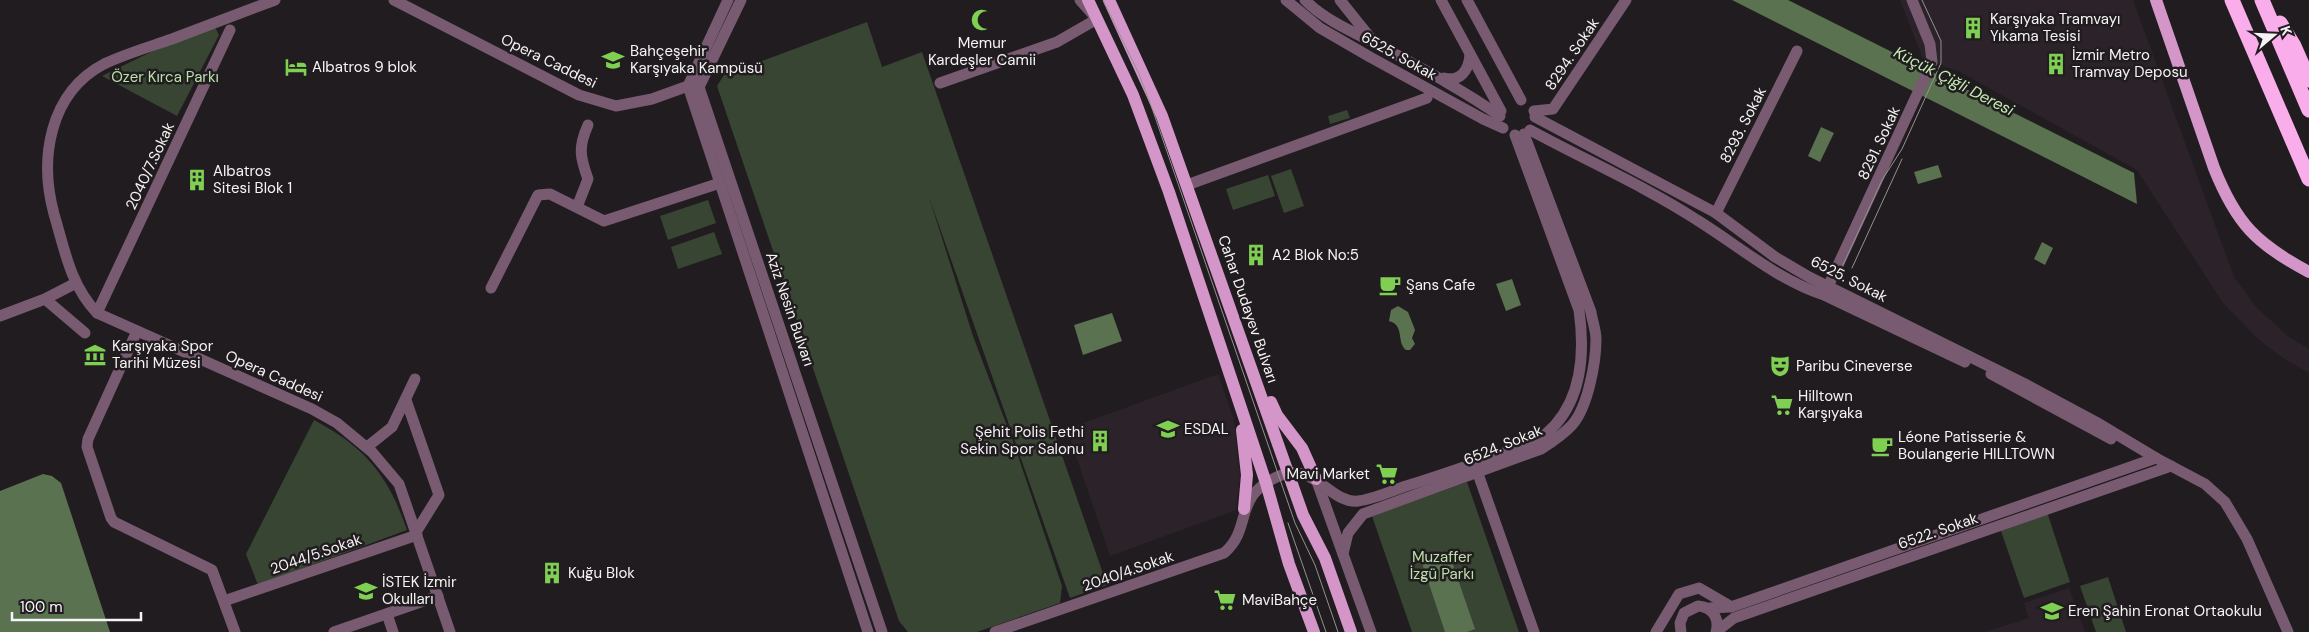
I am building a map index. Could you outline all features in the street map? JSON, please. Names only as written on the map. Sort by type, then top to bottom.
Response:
[{"type":"highway","points":[[2223,0],[2289,135]]},
{"type":"highway","points":[[2232,0],[2309,179]]},
{"type":"highway","points":[[2262,0],[2309,110]]},
{"type":"highway","points":[[2266,0],[2294,46],[2309,80]]},
{"type":"main road","points":[[1088,0],[1134,95],[1266,483],[1289,564],[1314,632]]},
{"type":"main road","name":"Cahar Dudayev Bulvarı","points":[[1108,0],[1162,116],[1303,515],[1325,558],[1351,632]]},
{"type":"main road","points":[[2156,0],[2214,168],[2233,209],[2254,236],[2282,258],[2309,272]]},
{"type":"main road","points":[[1245,348],[1278,415],[1302,448],[1316,479]]},
{"type":"main road","points":[[1233,384],[1244,443],[1246,475],[1244,509]]},
{"type":"street","name":"Opera Caddesi","points":[[275,0],[103,65],[76,86],[60,108],[52,127],[47,159],[48,193],[76,283],[83,298],[97,313],[312,409],[337,423],[367,447],[399,484],[450,632]]},
{"type":"street","name":"Opera Caddesi","points":[[394,0],[579,95],[616,106],[652,99],[695,86]]},
{"type":"street","points":[[695,86],[728,0]]},
{"type":"street","points":[[695,86],[741,0]]},
{"type":"street","points":[[940,83],[1057,42],[1097,19],[1080,0]]},
{"type":"street","name":"6525. Sokak","points":[[1286,0],[1320,28],[1353,48],[1503,128]]},
{"type":"street","name":"6525. Sokak","points":[[1305,0],[1319,11],[1501,113]]},
{"type":"street","points":[[1340,0],[1375,43]]},
{"type":"street","points":[[1441,0],[1501,113],[1503,128],[1523,133],[1534,114],[1529,104],[1521,100],[1466,0]]},
{"type":"street","name":"8294. Sokak","points":[[1534,114],[1553,109],[1626,0]]},
{"type":"street","name":"8291. Sokak","points":[[1826,290],[1916,100],[1932,62],[1930,44],[1912,0]]},
{"type":"street","name":"2040/7.Sokak","points":[[97,313],[230,30]]},
{"type":"street","name":"8293. Sokak","points":[[1716,213],[1797,51]]},
{"type":"street","points":[[1434,75],[1453,80],[1459,78],[1467,68],[1470,54]]},
{"type":"street","name":"Aziz Nesin Bulvarı","points":[[695,86],[720,183],[868,632]]},
{"type":"street","name":"Aziz Nesin Bulvarı","points":[[695,86],[882,632]]},
{"type":"street","points":[[1187,185],[1427,98]]},
{"type":"street","points":[[1501,113],[1509,102],[1521,100]]},
{"type":"street","name":"6525. Sokak","points":[[1534,114],[1716,213],[1774,257],[1826,290],[2035,389],[2205,484],[2225,502],[2247,539],[2288,632]]},
{"type":"street","points":[[577,207],[588,180],[581,160],[580,141],[588,125]]},
{"type":"street","name":"6525. Sokak","points":[[1523,133],[1697,219],[1768,269],[1805,289],[1826,290]]},
{"type":"street","name":"6524. Sokak","points":[[1343,554],[1348,533],[1363,514],[1541,449],[1559,438],[1574,423],[1591,381],[1596,338],[1590,312],[1523,133]]},
{"type":"street","name":"6524. Sokak","points":[[1316,479],[1349,500],[1367,499],[1535,442],[1548,433],[1564,415],[1576,387],[1582,336],[1579,310],[1523,133]]},
{"type":"street","points":[[491,288],[538,195],[550,194],[604,221],[720,183]]},
{"type":"street","points":[[0,316],[45,299],[76,283]]},
{"type":"street","points":[[45,299],[85,333]]},
{"type":"street","points":[[136,331],[88,439],[87,448],[114,522],[209,568],[214,573],[235,632]]},
{"type":"street","points":[[367,447],[392,427],[415,379]]},
{"type":"street","points":[[406,400],[439,495],[416,534]]},
{"type":"street","name":"6522. Sokak","points":[[1680,627],[1684,613],[1693,606],[1708,608],[1731,607],[2156,458]]},
{"type":"street","name":"6522. Sokak","points":[[1716,631],[1734,618],[2171,466]]},
{"type":"street","points":[[1477,472],[1534,632]]},
{"type":"street","points":[[1244,509],[1251,494],[1279,476],[1305,474],[1316,479],[1371,632]]},
{"type":"street","name":"2040/4.Sokak","points":[[995,632],[1224,553],[1237,538],[1244,509]]},
{"type":"street","name":"2044/5.Sokak","points":[[224,601],[416,534]]},
{"type":"street","points":[[1658,632],[1680,594],[1699,588],[1731,607]]},
{"type":"street","points":[[334,632],[438,596]]},
{"type":"street","points":[[1708,608],[1716,616],[1716,631]]},
{"type":"street","points":[[387,614],[393,632]]},
{"type":"street","points":[[1658,632],[1680,627]]},
{"type":"shaded area","points":[[1732,0],[1788,0],[2134,173],[2137,204]]},
{"type":"shaded area","points":[[1900,0],[2133,0],[2234,277],[2256,307],[2288,336],[2309,349],[2309,373],[2283,358],[2259,340],[2223,303],[2137,170],[1960,72],[1923,59]]},
{"type":"shaded area","points":[[1821,127],[1834,133],[1820,162],[1808,156]]},
{"type":"shaded area","points":[[1938,165],[1942,177],[1918,184],[1914,172]]},
{"type":"shaded area","points":[[2042,242],[2053,248],[2045,265],[2034,259]]},
{"type":"shaded area","points":[[1512,279],[1521,305],[1506,311],[1496,284]]},
{"type":"shaded area","points":[[1398,306],[1408,312],[1415,330],[1412,338],[1415,344],[1410,350],[1406,350],[1403,347],[1397,326],[1389,321],[1391,310]]},
{"type":"shaded area","points":[[1112,313],[1122,341],[1083,355],[1074,325]]},
{"type":"shaded area","points":[[1218,374],[1234,420],[1240,476],[1236,510],[1110,556],[1067,429]]},
{"type":"shaded area","points":[[43,474],[52,476],[61,483],[110,632],[0,632],[0,491]]},
{"type":"shaded area","points":[[1449,553],[1475,629],[1467,632],[1445,632],[1422,563]]},
{"type":"shaded area","name":"Eren Şahin Eronat Ortaokulu","points":[[2069,588],[2085,632],[1985,632],[2029,618],[2024,603]]},
{"type":"green space","points":[[867,22],[882,67],[922,52],[1107,585],[1070,598],[929,197],[973,336],[1015,447],[1062,586],[1060,603],[977,632],[908,632],[899,621],[717,86],[724,75]]},
{"type":"green space","name":"Özer Kırca Parkı","points":[[215,27],[219,35],[177,116],[102,76],[159,48]]},
{"type":"green space","points":[[1347,110],[1350,118],[1330,124],[1328,116]]},
{"type":"green space","points":[[1291,169],[1304,206],[1284,213],[1271,176]]},
{"type":"green space","points":[[1268,175],[1275,196],[1233,210],[1226,189]]},
{"type":"green space","points":[[708,200],[716,223],[668,240],[660,216]]},
{"type":"green space","points":[[714,232],[722,254],[678,269],[671,247]]},
{"type":"green space","points":[[314,420],[347,441],[372,464],[392,493],[407,530],[258,585],[246,554]]},
{"type":"green space","name":"Muzaffer İzgü Parkı","points":[[1467,482],[1519,632],[1412,632],[1372,516]]},
{"type":"green space","points":[[2047,512],[2070,582],[2024,598],[2000,528]]},
{"type":"green space","points":[[2108,577],[2126,632],[2096,632],[2080,586]]},
{"type":"tram line","points":[[1103,0],[1139,74],[1153,111],[1295,523],[1315,565],[1338,632]]},
{"type":"tram line","points":[[1843,265],[1882,180],[1902,149],[1941,63],[1941,41],[1922,0]]},
{"type":"tram line","points":[[1852,268],[1902,159]]},
{"type":"tram line","points":[[1288,523],[1326,632]]},
{"type":"place","name":"Memur Kardeşler Camii","points":[[982,20]]},
{"type":"place","name":"Karşıyaka Tramvayı Yıkama Tesisi","points":[[1973,28]]},
{"type":"place","name":"Bahçeşehir Karşıyaka Kampüsü","points":[[613,60]]},
{"type":"place","name":"İzmir Metro Tramvay Deposu","points":[[2056,64]]},
{"type":"place","name":"Albatros 9 blok","points":[[296,67]]},
{"type":"place","name":"Albatros Sitesi Blok 1","points":[[197,180]]},
{"type":"place","name":"A2 Blok No:5","points":[[1256,255]]},
{"type":"place","name":"Şans Cafe","points":[[1390,285]]},
{"type":"place","name":"Karşıyaka Spor Tarihi Müzesi","points":[[95,355]]},
{"type":"place","name":"Paribu Cineverse","points":[[1780,366]]},
{"type":"place","name":"Hilltown Karşıyaka","points":[[1782,405]]},
{"type":"place","name":"ESDAL","points":[[1168,429]]},
{"type":"place","name":"Şehit Polis Fethi Sekin Spor Salonu","points":[[1100,441]]},
{"type":"place","name":"Léone Patisserie & Boulangerie HILLTOWN","points":[[1882,446]]},
{"type":"place","name":"Mavi Market","points":[[1387,474]]},
{"type":"place","name":"Kuğu Blok","points":[[552,573]]},
{"type":"place","name":"İSTEK İzmir Okulları","points":[[366,591]]},
{"type":"place","name":"MaviBahçe","points":[[1225,600]]},
{"type":"place","name":"Eren Şahin Eronat Ortaokulu","points":[[2052,611]]},
{"type":"water label","name":"Küçük Çiğli Deresi","points":[[1954,81]]}]
